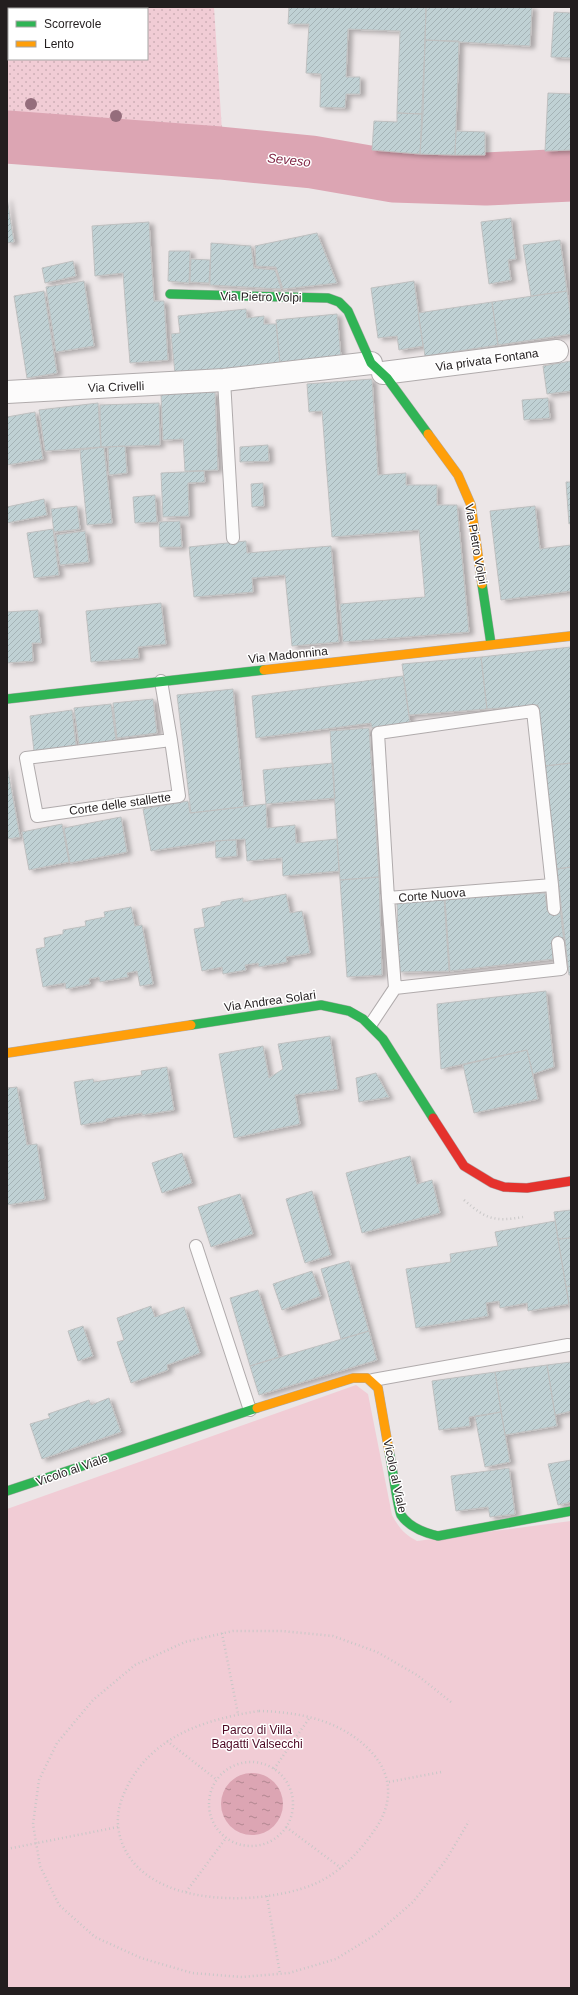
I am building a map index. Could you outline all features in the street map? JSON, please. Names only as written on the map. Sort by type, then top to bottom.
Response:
[{"type":"street","name":"Via Pietro Volpi","points":[[170,294],[328,298],[339,302],[348,311],[377,368],[458,475],[471,505],[491,644]]},
{"type":"street","name":"Via privata Fontana","points":[[377,368],[416,370],[557,351]]},
{"type":"street","name":"Via Crivelli","points":[[7,392],[224,380],[377,368]]},
{"type":"street","name":"Via Madonnina","points":[[7,699],[491,644],[516,647],[571,636]]},
{"type":"street","name":"Via Andrea Solari","points":[[7,1052],[321,1005],[341,1008],[360,1015],[371,1024],[383,1039],[464,1166],[483,1180],[502,1188],[521,1189],[571,1181]]},
{"type":"street","name":"Vicolo al Viale","points":[[7,1491],[250,1410],[353,1378],[363,1377],[373,1380],[378,1388],[401,1514],[409,1524],[421,1533],[438,1536],[571,1511]]},
{"type":"lane","points":[[224,380],[233,538]]},
{"type":"lane","points":[[161,681],[172,740]]},
{"type":"lane","name":"Corte Nuova","points":[[521,710],[533,711],[552,885],[388,898],[378,733],[521,710]]},
{"type":"lane","name":"Corte delle stallette","points":[[172,740],[179,796],[37,816],[26,758],[172,740]]},
{"type":"lane","points":[[552,885],[554,909]]},
{"type":"lane","points":[[371,1024],[395,988],[388,898]]},
{"type":"lane","points":[[395,988],[561,969],[558,943]]},
{"type":"lane","points":[[196,1246],[250,1410]]},
{"type":"lane","name":"Vicolo al Viale","points":[[373,1380],[568,1345]]},
{"type":"path","points":[[458,1195],[481,1214],[503,1220],[525,1216],[521,1189]]},
{"type":"path","points":[[451,1702],[417,1675],[384,1656],[333,1636],[282,1631],[233,1631],[185,1642],[135,1665],[93,1700],[57,1743],[40,1780],[33,1824],[40,1866],[59,1905],[95,1937],[141,1958],[192,1973],[242,1977],[280,1974],[336,1959],[375,1935],[413,1902],[446,1860],[469,1821]]},
{"type":"path","points":[[222,1634],[238,1714]]},
{"type":"path","points":[[259,1711],[284,1712],[310,1717],[343,1729],[364,1744],[381,1764],[388,1782],[388,1801],[383,1818],[359,1851],[341,1868],[312,1885],[267,1896],[220,1898],[167,1887],[147,1875],[132,1862],[122,1846],[118,1827],[120,1801],[132,1778],[148,1758],[167,1741],[188,1729],[238,1714],[259,1711]]},
{"type":"path","points":[[274,1769],[310,1717]]},
{"type":"path","points":[[167,1741],[216,1780]]},
{"type":"path","points":[[256,1763],[274,1769],[284,1778],[290,1790],[293,1802],[292,1815],[286,1827],[279,1836],[258,1846],[236,1844],[226,1838],[216,1828],[211,1817],[209,1804],[211,1792],[216,1780],[225,1770],[237,1764],[256,1763]]},
{"type":"path","points":[[388,1782],[441,1772]]},
{"type":"path","points":[[7,1850],[118,1827]]},
{"type":"path","points":[[286,1827],[341,1868]]},
{"type":"path","points":[[186,1892],[226,1838]]},
{"type":"path","points":[[267,1896],[280,1974]]},
{"type":"green space","points":[[7,7],[214,7],[222,131],[7,116]]},
{"type":"green space","name":"Parco di Villa Bagatti Valsecchi","points":[[356,1385],[368,1394],[392,1515],[402,1530],[412,1538],[417,1541],[571,1521],[571,1988],[7,1988],[7,1509]]},
{"type":"water","points":[[252,1773],[264,1775],[274,1782],[281,1792],[283,1804],[281,1816],[274,1826],[264,1833],[252,1835],[240,1833],[230,1826],[223,1816],[221,1804],[223,1792],[230,1782],[240,1775]]},
{"type":"building","points":[[289,7],[426,7],[423,114],[397,113],[400,31],[348,29],[346,77],[360,77],[360,94],[346,94],[345,108],[320,107],[321,74],[306,73],[309,24],[288,24]]},
{"type":"building","points":[[426,7],[532,7],[530,46],[425,40]]},
{"type":"building","points":[[554,12],[571,13],[571,58],[551,57]]},
{"type":"building","points":[[425,40],[459,41],[455,155],[420,154]]},
{"type":"building","points":[[548,93],[571,94],[571,150],[545,151]]},
{"type":"building","points":[[397,113],[423,114],[420,154],[372,150],[374,121],[397,122]]},
{"type":"building","points":[[456,131],[485,132],[485,155],[455,155]]},
{"type":"building","points":[[7,198],[14,242],[7,243]]},
{"type":"building","points":[[511,218],[516,259],[508,260],[511,280],[489,284],[481,222]]},
{"type":"building","points":[[149,222],[154,301],[164,301],[168,360],[130,363],[123,273],[95,276],[92,226]]},
{"type":"building","points":[[317,233],[337,283],[283,289],[276,267],[256,266],[255,246]]},
{"type":"building","points":[[560,240],[567,291],[531,296],[523,245]]},
{"type":"building","points":[[211,243],[251,246],[254,268],[275,270],[281,289],[210,285]]},
{"type":"building","points":[[169,251],[190,251],[189,283],[168,281]]},
{"type":"building","points":[[191,259],[210,260],[209,283],[190,282]]},
{"type":"building","points":[[73,261],[76,276],[45,283],[42,268]]},
{"type":"building","points":[[84,281],[94,346],[56,352],[46,287]]},
{"type":"building","points":[[414,281],[423,346],[399,350],[397,336],[378,338],[371,288]]},
{"type":"building","points":[[44,291],[57,373],[27,378],[14,296]]},
{"type":"building","points":[[567,291],[571,319],[571,334],[498,345],[492,302]]},
{"type":"building","points":[[492,302],[498,345],[425,356],[418,313]]},
{"type":"building","points":[[246,309],[247,318],[264,316],[264,324],[276,324],[280,363],[175,374],[171,334],[180,333],[178,316]]},
{"type":"building","points":[[337,314],[341,357],[280,363],[276,320]]},
{"type":"building","points":[[571,361],[571,391],[547,394],[543,366]]},
{"type":"building","points":[[372,379],[378,475],[406,473],[406,485],[437,485],[437,505],[457,505],[469,632],[343,642],[340,604],[425,597],[419,530],[332,537],[322,411],[309,412],[307,384]]},
{"type":"building","points":[[215,392],[218,470],[185,471],[183,439],[163,440],[161,394]]},
{"type":"building","points":[[548,398],[550,418],[524,420],[522,400]]},
{"type":"building","points":[[98,403],[101,447],[45,451],[39,410]]},
{"type":"building","points":[[159,403],[160,445],[101,447],[100,405]]},
{"type":"building","points":[[35,412],[43,459],[7,465],[7,417]]},
{"type":"building","points":[[268,445],[269,461],[240,462],[240,447]]},
{"type":"building","points":[[125,446],[127,473],[109,475],[108,447]]},
{"type":"building","points":[[104,447],[112,523],[87,525],[80,450]]},
{"type":"building","points":[[204,471],[205,482],[188,483],[189,516],[163,517],[161,473]]},
{"type":"building","points":[[566,482],[571,482],[571,523],[569,524]]},
{"type":"building","points":[[263,483],[264,506],[252,507],[251,484]]},
{"type":"building","points":[[155,495],[157,522],[135,523],[133,497]]},
{"type":"building","points":[[44,499],[47,515],[7,523],[7,507]]},
{"type":"building","points":[[77,506],[80,529],[54,532],[51,509]]},
{"type":"building","points":[[535,506],[540,549],[571,545],[571,591],[501,600],[490,511]]},
{"type":"building","points":[[180,521],[182,547],[160,547],[159,522]]},
{"type":"building","points":[[53,529],[59,575],[34,578],[27,533]]},
{"type":"building","points":[[85,531],[89,562],[60,565],[56,535]]},
{"type":"building","points":[[246,541],[247,553],[331,546],[339,642],[292,646],[285,575],[252,578],[253,592],[194,597],[189,547]]},
{"type":"building","points":[[161,603],[166,644],[138,647],[139,658],[91,662],[86,611]]},
{"type":"building","points":[[38,610],[41,643],[32,643],[33,661],[7,663],[7,612]]},
{"type":"building","points":[[571,647],[571,763],[545,766],[538,705],[487,709],[481,657]]},
{"type":"building","points":[[481,657],[487,709],[409,715],[402,664]]},
{"type":"building","points":[[403,676],[410,723],[372,728],[371,723],[256,738],[252,696]]},
{"type":"building","points":[[233,689],[244,807],[191,813],[177,695]]},
{"type":"building","points":[[153,699],[157,733],[117,738],[113,703]]},
{"type":"building","points":[[111,704],[116,740],[79,745],[74,708]]},
{"type":"building","points":[[72,710],[76,745],[34,751],[30,716]]},
{"type":"building","points":[[369,728],[379,877],[340,880],[330,731]]},
{"type":"building","points":[[333,763],[335,798],[266,804],[263,770]]},
{"type":"building","points":[[571,763],[571,867],[557,869],[545,766]]},
{"type":"building","points":[[7,765],[20,837],[7,839]]},
{"type":"building","points":[[188,801],[190,813],[266,804],[267,828],[295,825],[296,843],[337,839],[339,871],[283,876],[282,858],[247,861],[245,839],[215,841],[151,851],[143,809]]},
{"type":"building","points":[[121,817],[127,852],[70,863],[64,828]]},
{"type":"building","points":[[62,824],[69,862],[29,870],[22,832]]},
{"type":"building","points":[[236,840],[237,856],[216,858],[215,841]]},
{"type":"building","points":[[571,867],[571,975],[569,975],[557,869]]},
{"type":"building","points":[[379,877],[382,975],[347,977],[340,880]]},
{"type":"building","points":[[545,893],[547,910],[560,909],[564,942],[552,943],[553,959],[450,971],[445,899]]},
{"type":"building","points":[[286,894],[290,913],[302,911],[310,953],[286,957],[287,962],[259,967],[258,963],[245,965],[246,970],[223,974],[222,967],[202,971],[194,929],[205,927],[202,909],[221,905],[221,902],[243,898],[243,902]]},
{"type":"building","points":[[444,898],[449,971],[399,972],[397,901]]},
{"type":"building","points":[[131,907],[135,926],[142,925],[153,984],[140,986],[137,971],[127,973],[128,977],[100,982],[99,977],[89,979],[90,984],[66,989],[65,983],[43,987],[36,949],[45,947],[44,938],[63,934],[63,930],[86,926],[85,921],[105,917],[104,912]]},
{"type":"building","points":[[546,991],[554,1067],[533,1074],[527,1050],[441,1069],[437,1004]]},
{"type":"building","points":[[330,1036],[338,1089],[295,1095],[300,1124],[234,1138],[219,1054],[263,1046],[269,1078],[283,1069],[278,1044]]},
{"type":"building","points":[[527,1050],[538,1099],[474,1113],[463,1065]]},
{"type":"building","points":[[167,1067],[174,1110],[142,1115],[142,1113],[81,1125],[74,1082],[93,1079],[94,1082],[142,1075],[141,1071]]},
{"type":"building","points":[[376,1073],[389,1097],[359,1102],[356,1078]]},
{"type":"building","points":[[17,1087],[27,1145],[37,1144],[45,1199],[7,1205],[7,1088]]},
{"type":"building","points":[[182,1153],[192,1183],[162,1193],[152,1163]]},
{"type":"building","points":[[410,1156],[417,1184],[432,1180],[440,1213],[362,1233],[346,1173]]},
{"type":"building","points":[[312,1191],[331,1255],[305,1263],[286,1199]]},
{"type":"building","points":[[240,1194],[253,1234],[211,1247],[198,1207]]},
{"type":"building","points":[[571,1210],[571,1238],[558,1239],[554,1212]]},
{"type":"building","points":[[555,1221],[569,1304],[528,1311],[527,1303],[500,1308],[499,1301],[486,1303],[488,1316],[416,1328],[406,1269],[451,1262],[450,1254],[498,1246],[495,1232]]},
{"type":"building","points":[[571,1238],[571,1286],[566,1287],[558,1239]]},
{"type":"building","points":[[349,1261],[369,1331],[341,1339],[321,1269]]},
{"type":"building","points":[[312,1271],[321,1296],[282,1310],[273,1284]]},
{"type":"building","points":[[571,1286],[571,1314],[566,1287]]},
{"type":"building","points":[[258,1290],[279,1357],[250,1366],[230,1298]]},
{"type":"building","points":[[151,1306],[155,1317],[184,1307],[200,1353],[167,1365],[168,1370],[131,1383],[117,1342],[124,1340],[117,1318]]},
{"type":"building","points":[[83,1326],[93,1356],[78,1361],[68,1331]]},
{"type":"building","points":[[369,1331],[377,1360],[259,1395],[250,1366]]},
{"type":"building","points":[[571,1362],[571,1411],[555,1415],[547,1365]]},
{"type":"building","points":[[547,1365],[557,1426],[505,1435],[495,1372]]},
{"type":"building","points":[[495,1372],[501,1412],[469,1417],[470,1426],[439,1430],[432,1381]]},
{"type":"building","points":[[109,1398],[121,1432],[42,1459],[30,1424],[50,1418],[48,1414],[89,1400],[91,1405]]},
{"type":"building","points":[[501,1412],[510,1462],[485,1467],[475,1417]]},
{"type":"building","points":[[571,1460],[571,1502],[558,1505],[548,1464]]},
{"type":"building","points":[[509,1468],[515,1514],[490,1517],[488,1507],[456,1511],[451,1476]]},
{"type":"waterway","name":"Seveso","points":[[7,137],[220,153],[312,162],[393,176],[486,179],[571,175]]},
{"type":"traffic: fast","points":[[170,294],[328,298],[339,302],[348,311],[371,363],[387,378],[428,434]]},
{"type":"traffic: fast","points":[[482,584],[491,644]]},
{"type":"traffic: fast","points":[[7,699],[264,670]]},
{"type":"traffic: fast","points":[[191,1025],[321,1005],[349,1011],[363,1019],[383,1039],[433,1118]]},
{"type":"traffic: fast","points":[[7,1491],[257,1408]]},
{"type":"traffic: fast","points":[[389,1451],[401,1515],[408,1523],[428,1533],[438,1536],[571,1511]]},
{"type":"traffic: slow","points":[[428,434],[458,475],[471,505],[482,584]]},
{"type":"traffic: slow","points":[[264,670],[571,636]]},
{"type":"traffic: slow","points":[[7,1053],[191,1025]]},
{"type":"traffic: slow","points":[[257,1408],[353,1378],[367,1378],[378,1388],[389,1451]]},
{"type":"traffic: jam","points":[[433,1118],[464,1166],[492,1183],[504,1187],[527,1188],[571,1181]]}]
